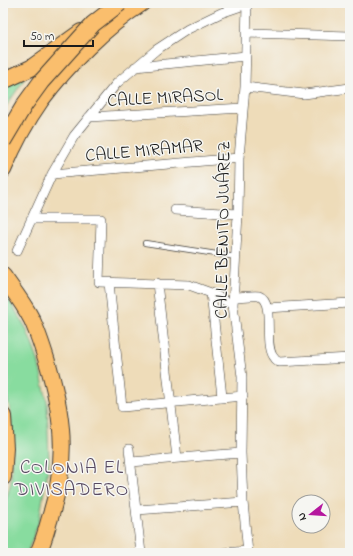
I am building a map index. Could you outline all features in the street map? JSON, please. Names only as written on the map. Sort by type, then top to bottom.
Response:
[{"type":"highway","points":[[3,81],[31,68],[120,3]]},
{"type":"highway","points":[[3,141],[25,104],[41,82],[93,24],[120,3]]},
{"type":"highway","points":[[3,160],[30,110],[65,66],[103,28],[137,3]]},
{"type":"highway","points":[[3,170],[21,133],[40,101],[61,75],[109,29],[142,3]]},
{"type":"highway","points":[[3,135],[26,97],[50,67],[91,24]]},
{"type":"highway","points":[[3,276],[31,318],[41,342],[58,402],[61,426],[62,456],[59,482],[55,504],[38,553]]},
{"type":"highway","points":[[3,416],[5,448],[3,477]]},
{"type":"street","name":"CALLE BENITO JUÁREZ","points":[[247,3],[245,88],[239,158],[237,257],[234,301],[242,376],[243,396],[241,452],[243,502],[248,552]]},
{"type":"street","points":[[17,251],[52,174],[74,136],[117,83],[156,50],[188,29],[221,12],[247,3]]},
{"type":"street","points":[[246,33],[350,36]]},
{"type":"street","points":[[135,67],[246,56]]},
{"type":"street","points":[[245,88],[304,94],[350,88]]},
{"type":"street","name":"CALLE MIRASOL","points":[[89,117],[243,108]]},
{"type":"street","name":"CALLE MIRAMAR","points":[[52,174],[239,158]]},
{"type":"street","points":[[175,210],[238,214]]},
{"type":"street","points":[[31,219],[101,219],[99,282],[189,285],[234,301],[259,296],[264,301],[267,308],[270,350],[273,358],[279,362],[350,358]]},
{"type":"street","points":[[109,283],[122,407],[243,396]]},
{"type":"street","points":[[157,283],[177,458]]},
{"type":"street","points":[[211,293],[222,397]]},
{"type":"street","points":[[267,308],[350,303]]},
{"type":"street","points":[[129,449],[141,553]]},
{"type":"street","points":[[131,462],[241,452]]},
{"type":"street","points":[[137,510],[243,502]]},
{"type":"street","points":[[223,553],[248,552]]},
{"type":"lane","points":[[145,243],[237,257]]},
{"type":"green space","points":[[25,78],[3,111],[3,86]]},
{"type":"green space","points":[[3,290],[26,328],[38,360],[47,401],[49,462],[39,521],[27,553],[3,553],[3,511],[11,482],[13,443],[10,409],[3,383]]},
{"type":"district","name":"COLONIA EL DIVISADERO","points":[[72,477]]}]
